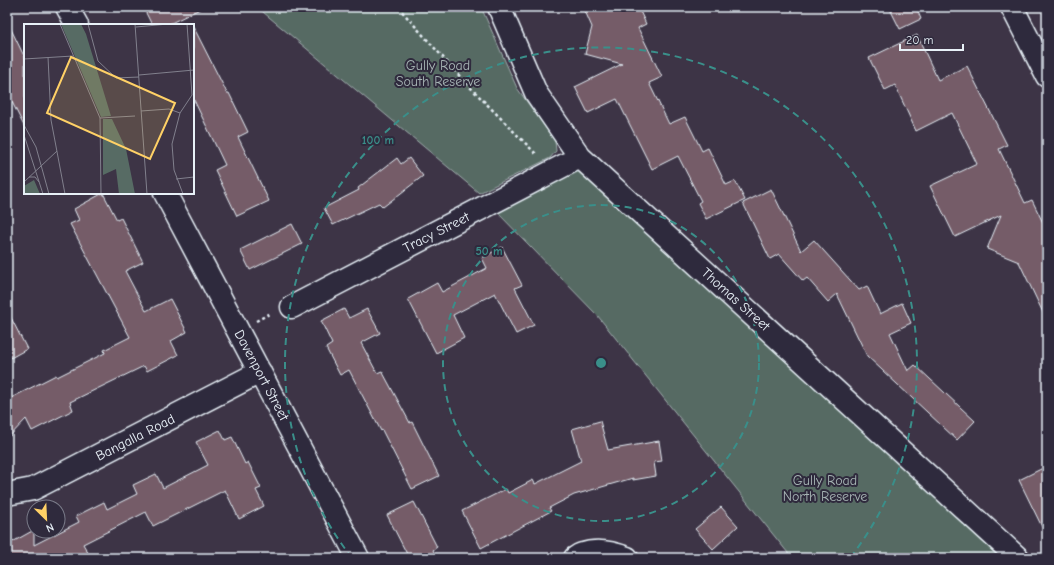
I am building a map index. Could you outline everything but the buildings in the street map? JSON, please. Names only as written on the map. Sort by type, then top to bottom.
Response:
[{"type":"street","points":[[67,7],[76,24]]},
{"type":"street","name":"Thomas Street","points":[[499,7],[536,93],[580,157],[1018,558]]},
{"type":"street","points":[[1012,7],[1047,76]]},
{"type":"street","name":"Tracy Street","points":[[292,307],[580,157]]},
{"type":"street","name":"Davenport Street","points":[[166,194],[358,558]]},
{"type":"street","name":"Bangalla Road","points":[[7,494],[33,489],[260,372]]},
{"type":"street","points":[[575,558],[583,554],[596,552],[613,553],[627,558]]},
{"type":"path","points":[[398,7],[464,81],[540,158],[557,170]]},
{"type":"path","points":[[238,330],[271,313],[276,322],[290,315],[292,307]]},
{"type":"green space","name":"Gully Road South Reserve","points":[[257,7],[481,7],[517,88],[555,141],[556,151],[550,158],[479,193]]},
{"type":"green space","name":"Gully Road North Reserve","points":[[580,169],[1004,558],[792,558],[597,315],[497,212]]}]
